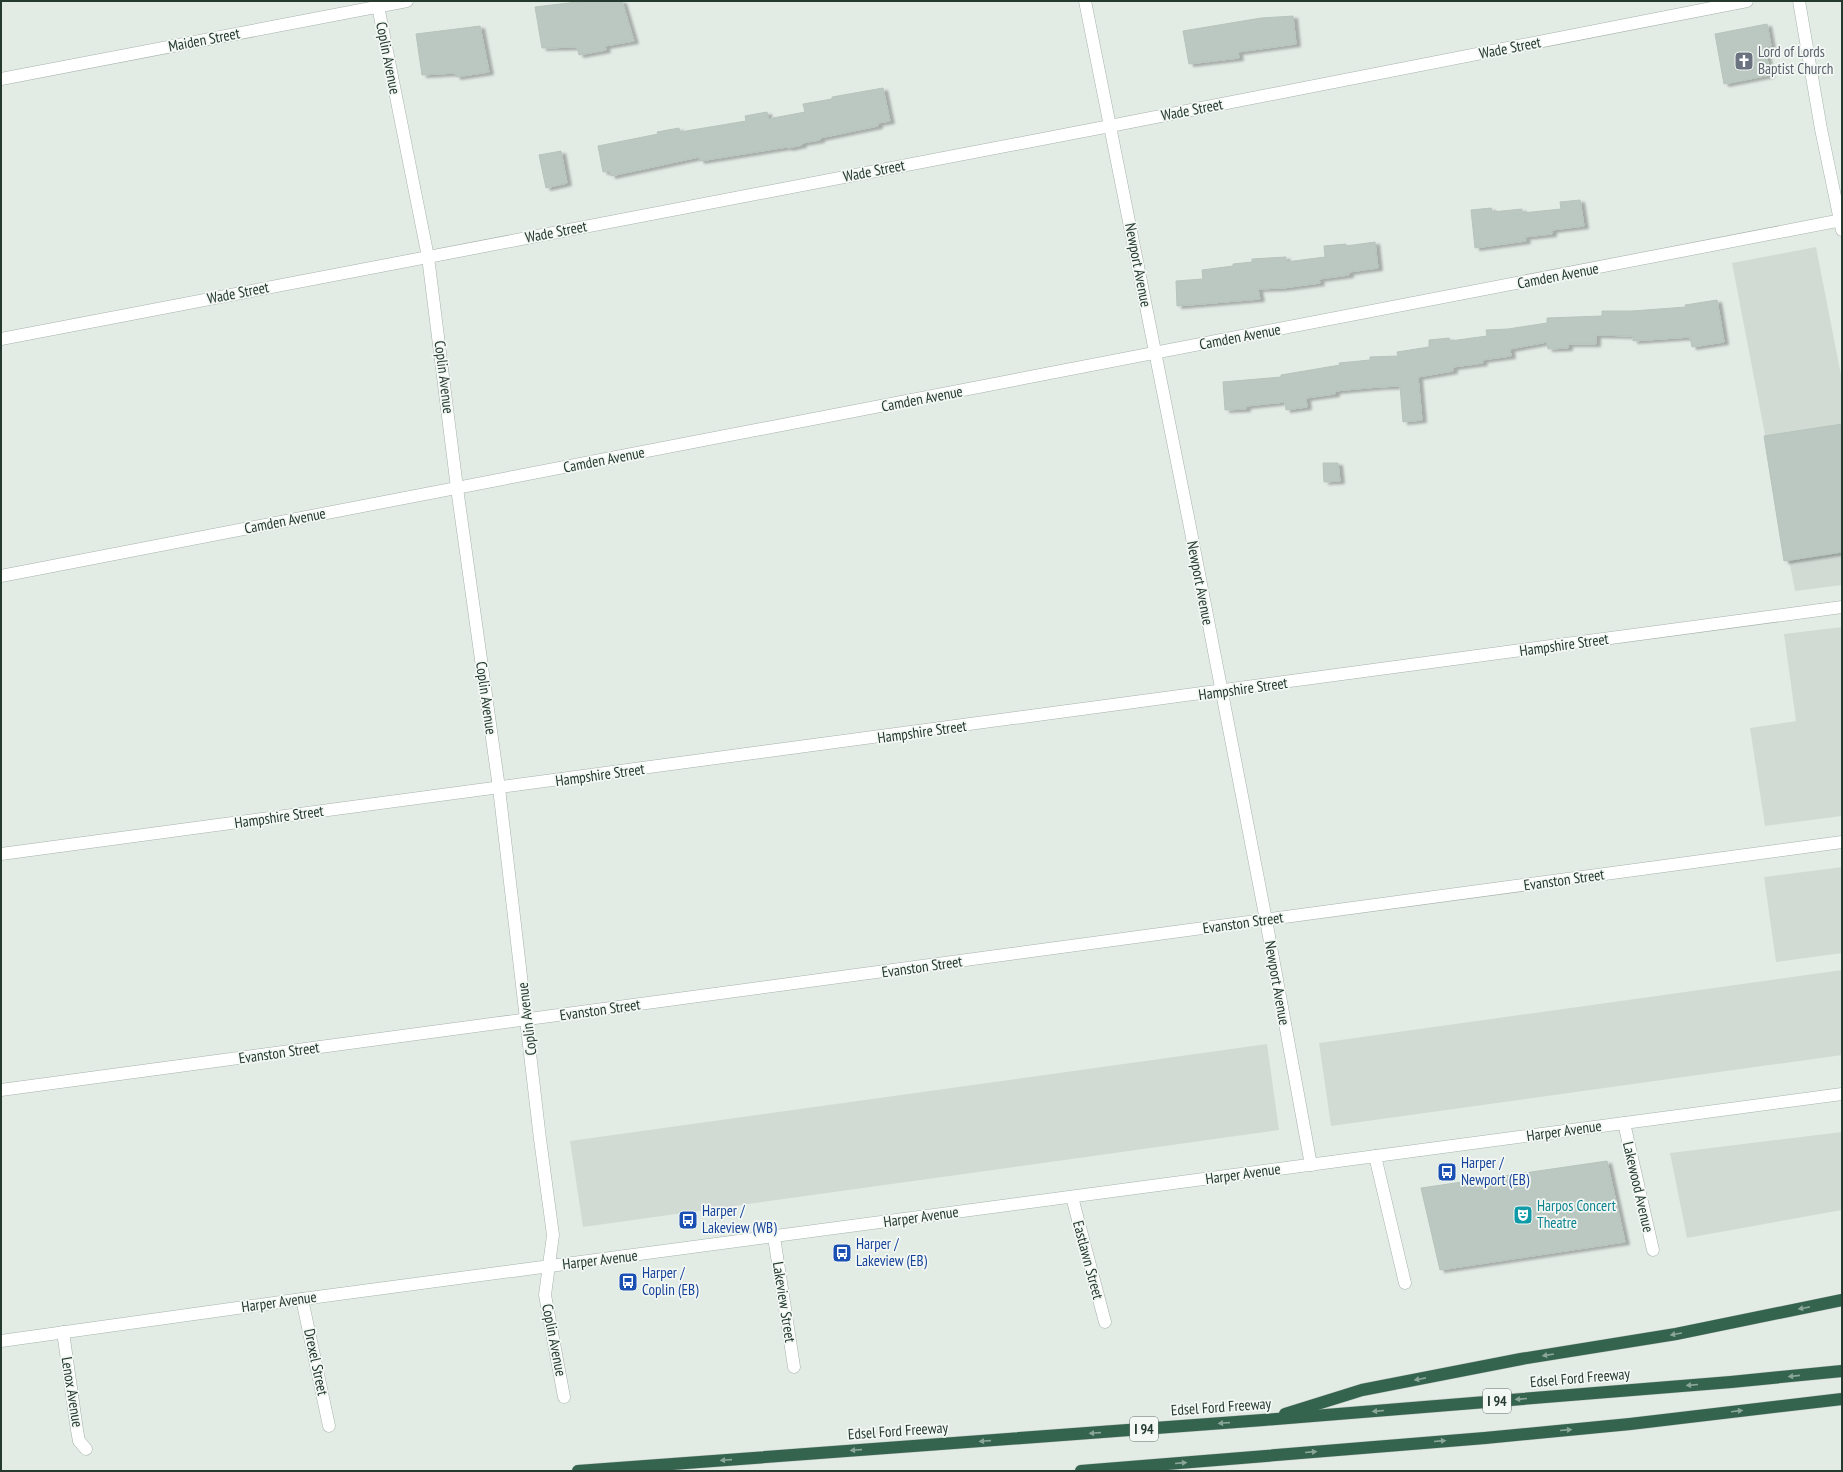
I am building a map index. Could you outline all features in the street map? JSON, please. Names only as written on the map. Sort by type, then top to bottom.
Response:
[{"type":"highway","points":[[1263,1420],[1362,1390],[1521,1359],[1676,1334],[1842,1300]]},
{"type":"highway","name":"Edsel Ford Freeway","points":[[578,1471],[1263,1420],[1731,1382],[1842,1370]]},
{"type":"highway","name":"I 94","points":[[1081,1471],[1493,1437],[1630,1424],[1842,1399]]},
{"type":"street","name":"Maiden Street","points":[[1,79],[377,4],[407,1]]},
{"type":"street","name":"Newport Avenue","points":[[1085,1],[1156,354],[1266,920],[1311,1165]]},
{"type":"street","name":"Wade Street","points":[[1,339],[1110,126],[1747,1]]},
{"type":"street","points":[[1799,1],[1821,129],[1841,223]]},
{"type":"street","name":"Coplin Avenue","points":[[377,4],[428,257],[457,488],[499,788],[540,1139],[553,1235],[545,1295],[564,1397]]},
{"type":"street","name":"Camden Avenue","points":[[1,576],[1841,223]]},
{"type":"street","name":"Hampshire Street","points":[[1,854],[1842,607]]},
{"type":"street","name":"Evanston Street","points":[[1,1090],[1842,842]]},
{"type":"street","name":"Harper Avenue","points":[[1,1341],[302,1299],[1842,1094]]},
{"type":"street","name":"Lakewood Avenue","points":[[1624,1123],[1653,1250]]},
{"type":"street","points":[[1375,1156],[1405,1283]]},
{"type":"street","name":"Eastlawn Street","points":[[1072,1197],[1105,1322]]},
{"type":"street","name":"Lakeview Street","points":[[774,1237],[794,1367]]},
{"type":"street","name":"Drexel Street","points":[[302,1299],[329,1426]]},
{"type":"street","name":"Lenox Avenue","points":[[63,1332],[77,1430],[80,1440],[86,1449]]},
{"type":"shaded area","points":[[1816,247],[1842,380],[1842,585],[1795,591],[1732,263]]},
{"type":"shaded area","points":[[1842,627],[1842,816],[1765,826],[1750,728],[1796,721],[1784,634]]},
{"type":"shaded area","points":[[1842,867],[1842,953],[1776,962],[1764,877]]},
{"type":"shaded area","points":[[1842,970],[1842,1055],[1331,1126],[1319,1043]]},
{"type":"shaded area","points":[[1267,1044],[1279,1130],[583,1227],[570,1141]]},
{"type":"shaded area","points":[[1842,1132],[1842,1210],[1687,1238],[1670,1153]]},
{"type":"building","points":[[585,1],[622,1],[634,41],[605,46],[606,50],[579,55],[577,47],[542,48],[535,7]]},
{"type":"building","points":[[1293,16],[1296,44],[1238,52],[1239,58],[1189,64],[1183,31],[1261,18]]},
{"type":"building","name":"Lord of Lords Baptist Church","points":[[1767,24],[1771,46],[1765,47],[1770,75],[1724,84],[1715,34]]},
{"type":"building","points":[[480,26],[489,72],[456,77],[455,73],[422,75],[416,34]]},
{"type":"building","points":[[883,88],[890,121],[878,123],[878,126],[820,138],[820,140],[802,143],[802,145],[788,148],[700,161],[699,157],[611,176],[610,171],[603,172],[598,146],[658,134],[657,132],[679,128],[680,132],[746,121],[745,116],[767,112],[768,119],[805,112],[803,104]]},
{"type":"building","points":[[561,151],[567,183],[546,188],[539,155]]},
{"type":"building","points":[[1580,200],[1584,226],[1552,230],[1552,234],[1525,237],[1526,241],[1475,248],[1471,210],[1491,208],[1492,212],[1522,209],[1522,213],[1561,209],[1560,202]]},
{"type":"building","points":[[1375,242],[1378,268],[1349,272],[1349,275],[1319,279],[1320,283],[1283,288],[1258,289],[1260,299],[1177,306],[1176,281],[1203,279],[1202,270],[1252,262],[1252,259],[1286,257],[1286,262],[1325,257],[1324,246],[1346,244],[1346,246]]},
{"type":"building","points":[[1717,300],[1724,342],[1692,347],[1690,337],[1633,341],[1633,336],[1596,335],[1596,344],[1568,344],[1568,348],[1548,349],[1547,342],[1510,349],[1511,356],[1482,360],[1483,363],[1453,367],[1453,371],[1418,377],[1422,420],[1403,422],[1400,386],[1335,391],[1335,394],[1306,398],[1307,407],[1286,410],[1285,402],[1246,406],[1246,409],[1225,410],[1223,382],[1281,377],[1281,375],[1340,365],[1339,363],[1370,360],[1370,357],[1398,356],[1397,352],[1429,347],[1429,340],[1449,338],[1450,341],[1487,336],[1486,330],[1508,329],[1547,323],[1547,318],[1602,316],[1602,311],[1632,311],[1686,307],[1685,305]]},
{"type":"building","points":[[1842,424],[1842,552],[1784,561],[1764,436]]},
{"type":"building","points":[[1323,463],[1338,463],[1340,481],[1324,482]]},
{"type":"building","name":"Harpos Concert Theatre","points":[[1607,1161],[1625,1242],[1440,1270],[1421,1188]]},
{"type":"place","name":"Lord of Lords Baptist Church","points":[[1744,61]]},
{"type":"place","name":"Harper / Newport (EB)","points":[[1447,1172]]},
{"type":"place","name":"Harpos Concert Theatre","points":[[1523,1215]]},
{"type":"place","name":"Harper / Lakeview (WB)","points":[[688,1220]]},
{"type":"place","name":"Harper / Lakeview (EB)","points":[[842,1253]]},
{"type":"place","name":"Harper / Coplin (EB)","points":[[628,1282]]}]
